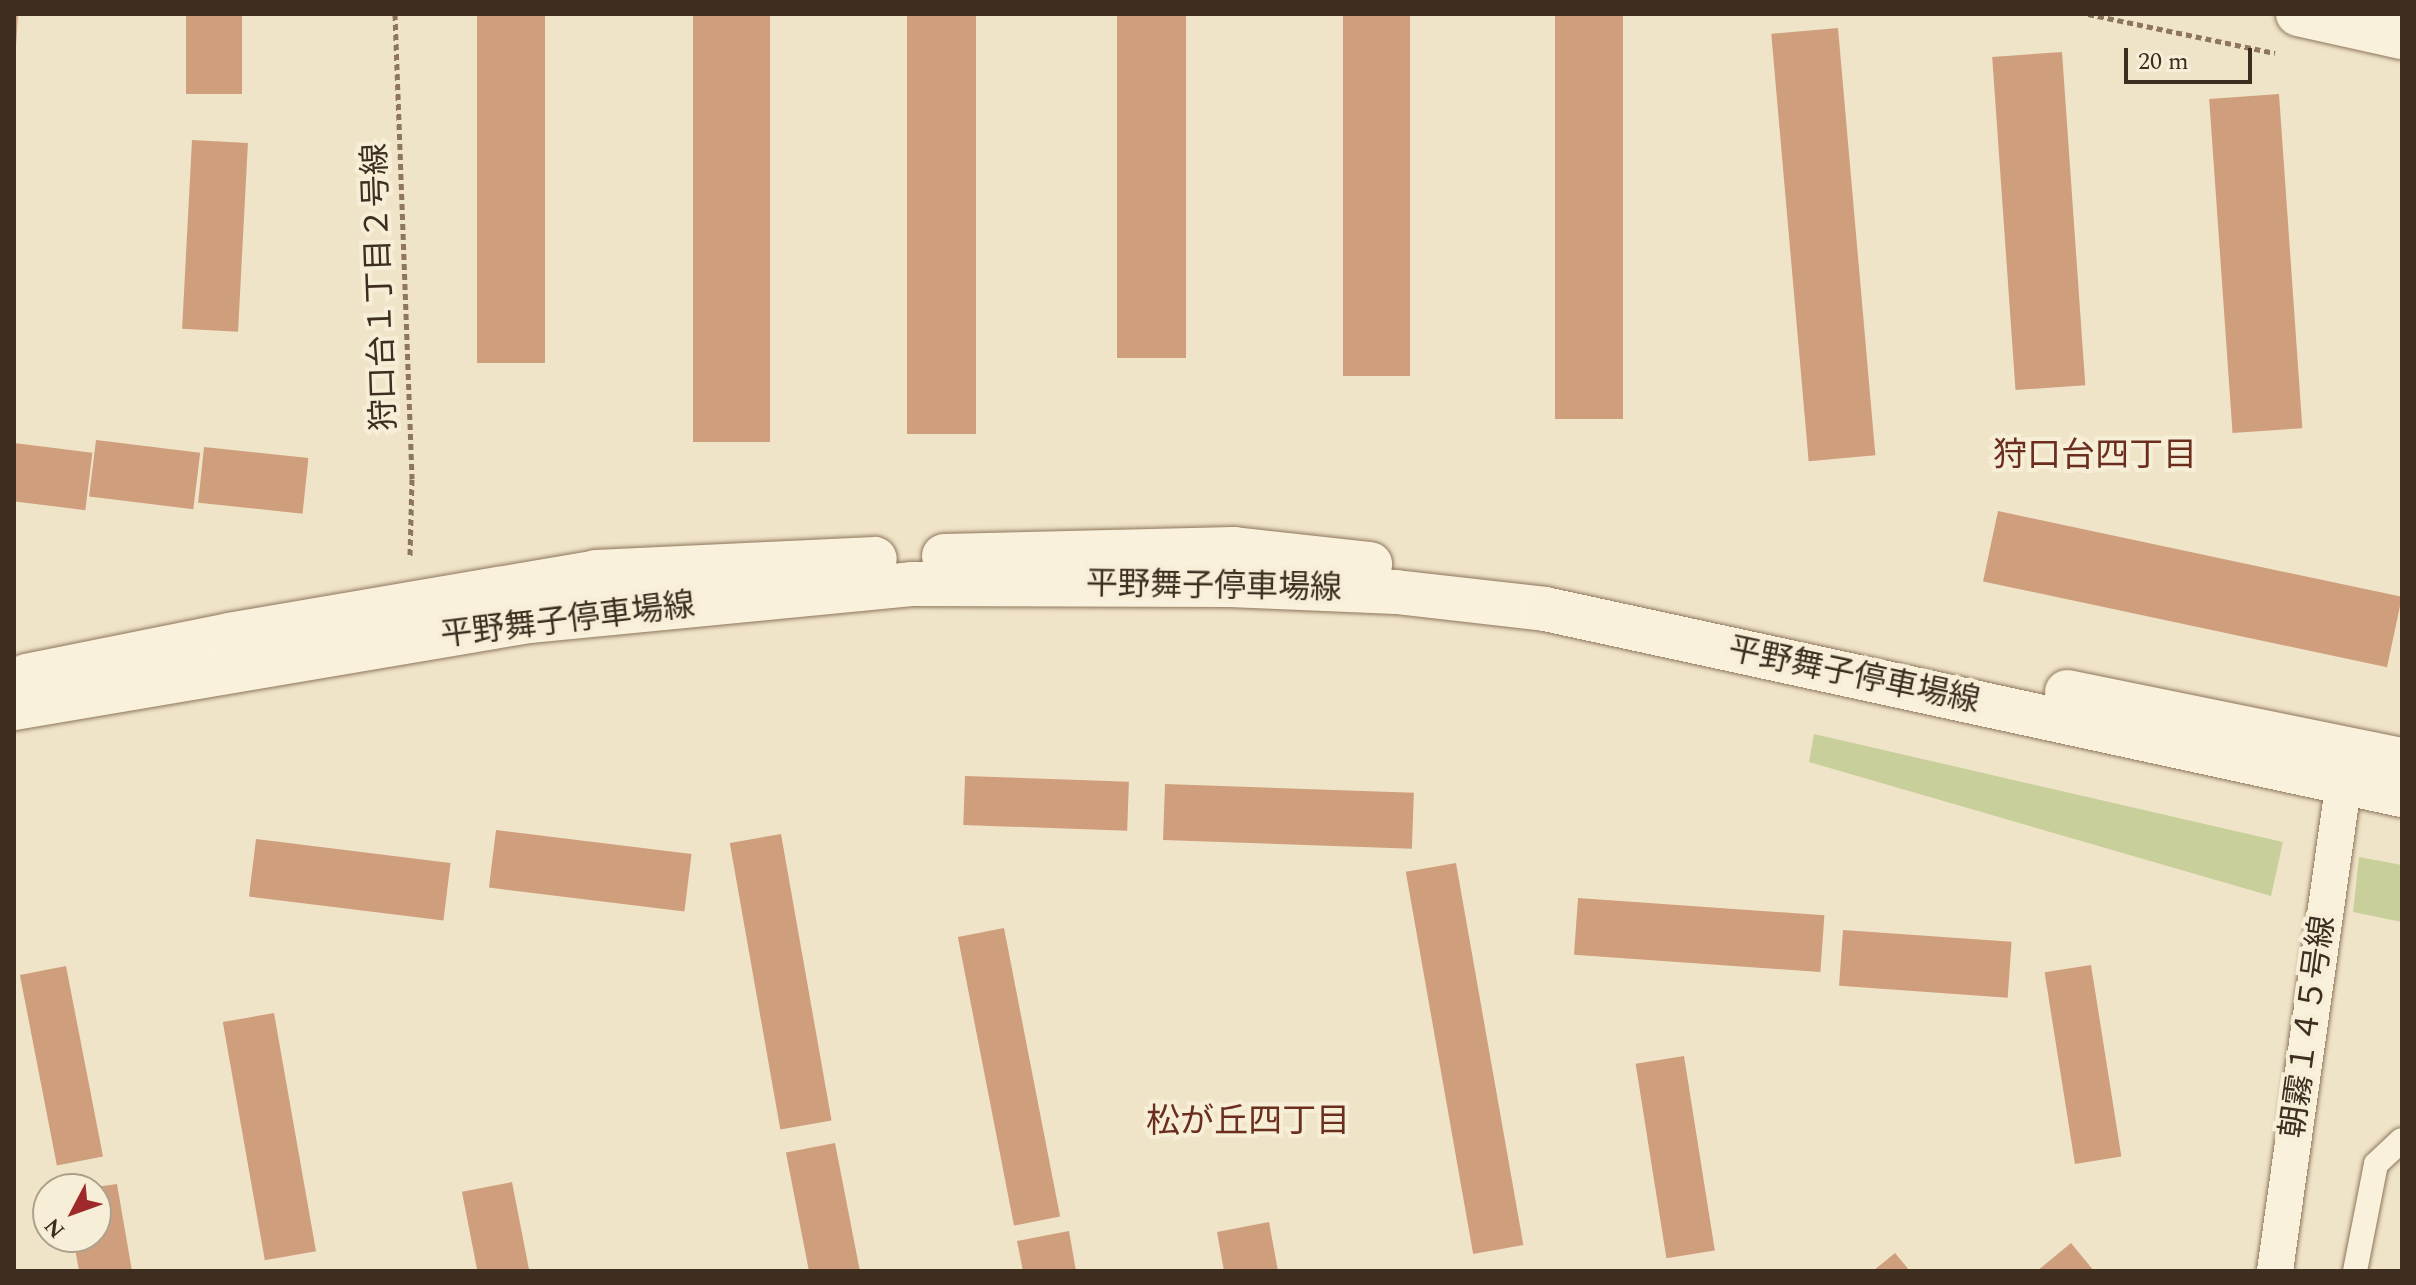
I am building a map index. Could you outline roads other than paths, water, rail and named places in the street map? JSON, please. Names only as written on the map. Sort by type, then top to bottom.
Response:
[{"type":"main road","points":[[2298,14],[2402,37]]},
{"type":"main road","name":"平野舞子停車場線","points":[[14,679],[229,635],[596,572],[1096,549],[1234,549],[1543,586],[2402,760]]},
{"type":"main road","name":"平野舞子停車場線","points":[[14,708],[529,621],[911,584],[1230,585],[1396,592],[1545,609],[2402,795]]},
{"type":"street","name":"朝霧１４５号線","points":[[2275,1271],[2344,783]]},
{"type":"lane","points":[[2355,1271],[2376,1164],[2402,1140]]},
{"type":"district","name":"狩口台四丁目","points":[[2095,457]]},
{"type":"district","name":"松が丘四丁目","points":[[1248,1123]]}]
